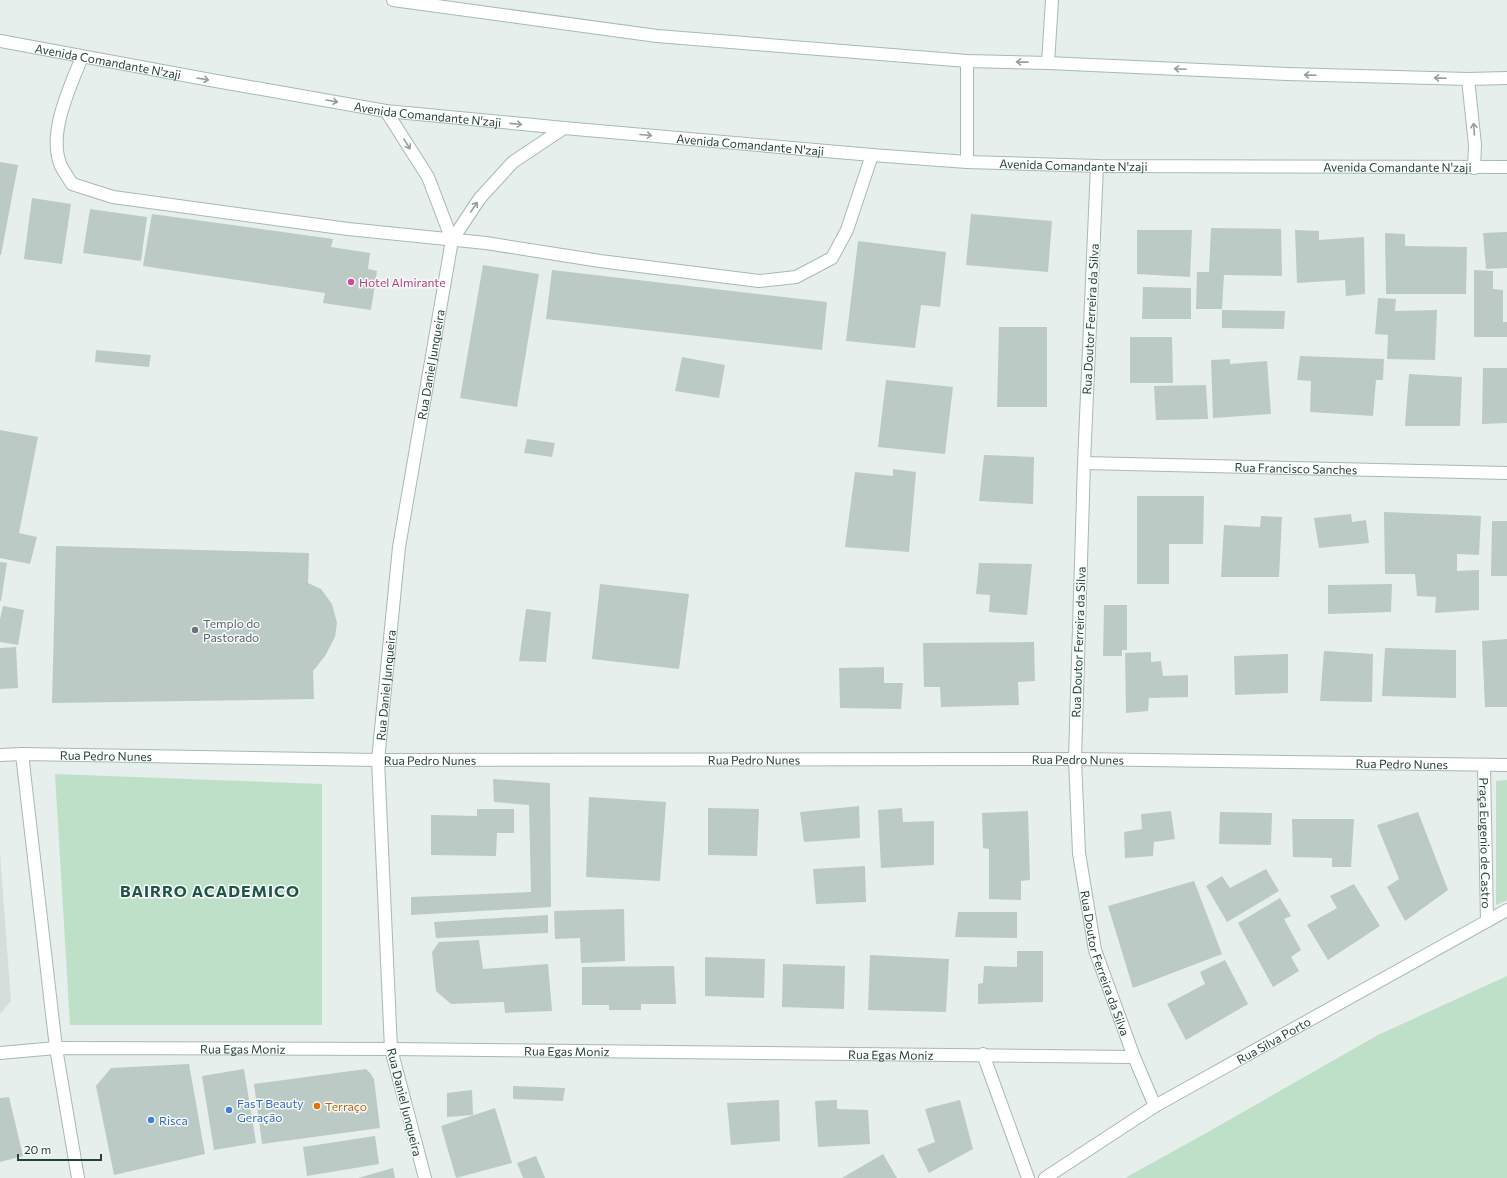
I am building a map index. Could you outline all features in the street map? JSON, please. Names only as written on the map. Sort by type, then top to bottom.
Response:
[{"type":"street","points":[[393,0],[656,36],[968,61],[1048,63],[1287,74],[1468,79],[1507,78]]},
{"type":"street","points":[[1048,63],[1052,0]]},
{"type":"street","name":"Avenida Comandante N'zaji","points":[[0,41],[386,111],[872,155],[967,162],[1097,166],[1507,167]]},
{"type":"street","points":[[82,57],[62,108],[56,146],[61,166],[72,184],[113,197],[348,229],[486,243],[600,261],[759,281],[796,277],[832,258],[847,230],[872,155]]},
{"type":"street","points":[[967,162],[968,61]]},
{"type":"street","points":[[1468,79],[1475,145],[1474,168]]},
{"type":"street","points":[[386,111],[428,177],[452,240]]},
{"type":"street","name":"Rua Daniel Junqueira","points":[[425,1178],[391,1049],[378,760],[400,548],[452,240],[480,198],[513,162],[564,128]]},
{"type":"street","name":"Rua Doutor Ferreira da Silva","points":[[1097,166],[1084,463],[1074,759],[1079,853],[1095,950],[1134,1057],[1155,1106]]},
{"type":"street","name":"Rua Francisco Sanches","points":[[1084,463],[1507,473]]},
{"type":"street","points":[[22,754],[56,1048],[78,1178]]},
{"type":"street","name":"Rua Pedro Nunes","points":[[0,755],[22,754],[378,760],[1074,759],[1484,766],[1507,765]]},
{"type":"street","name":"Praça Eugenio de Castro","points":[[1484,766],[1487,921]]},
{"type":"street","name":"Rua Silva Porto","points":[[1045,1178],[1155,1106],[1507,910]]},
{"type":"street","name":"Rua Egas Moniz","points":[[0,1053],[56,1048],[391,1049],[983,1054],[1134,1057]]},
{"type":"street","points":[[983,1054],[1028,1178]]},
{"type":"shaded area","points":[[0,853],[11,1001],[0,1014]]},
{"type":"green space","points":[[55,774],[322,784],[322,1025],[70,1025]]},
{"type":"green space","points":[[1507,780],[1507,900],[1496,905],[1496,781]]},
{"type":"green space","points":[[1507,976],[1507,1178],[1125,1178],[1378,1035]]},
{"type":"building","points":[[0,162],[18,165],[1,255],[0,255]]},
{"type":"building","points":[[32,198],[71,204],[62,264],[24,259]]},
{"type":"building","points":[[90,209],[147,217],[141,261],[83,253]]},
{"type":"building","points":[[152,214],[333,239],[331,247],[370,253],[368,269],[377,271],[371,310],[323,303],[325,293],[143,266]]},
{"type":"building","points":[[971,214],[1052,221],[1048,272],[966,265]]},
{"type":"building","points":[[1211,228],[1281,229],[1282,276],[1224,275],[1222,309],[1196,309],[1197,272],[1209,272]]},
{"type":"building","points":[[1137,230],[1192,230],[1190,277],[1137,274]]},
{"type":"building","points":[[1295,230],[1319,231],[1319,240],[1364,237],[1365,294],[1346,296],[1345,280],[1297,283]]},
{"type":"building","points":[[1507,232],[1507,268],[1486,269],[1483,233]]},
{"type":"building","points":[[1385,233],[1405,234],[1405,246],[1467,247],[1466,294],[1386,294]]},
{"type":"building","points":[[858,241],[946,252],[940,307],[921,305],[915,348],[846,341]]},
{"type":"building","points":[[483,265],[539,274],[517,407],[460,398]]},
{"type":"building","points":[[552,270],[827,302],[822,350],[546,319]]},
{"type":"building","points":[[1474,270],[1493,271],[1493,289],[1503,290],[1503,322],[1507,322],[1507,337],[1474,337]]},
{"type":"building","points":[[1143,287],[1191,288],[1191,319],[1142,319]]},
{"type":"building","points":[[1378,298],[1396,299],[1395,311],[1437,310],[1435,360],[1387,359],[1388,335],[1375,334]]},
{"type":"building","points":[[1222,310],[1285,311],[1284,329],[1222,328]]},
{"type":"building","points":[[999,327],[1047,327],[1047,407],[997,407]]},
{"type":"building","points":[[1130,337],[1172,337],[1173,383],[1130,383]]},
{"type":"building","points":[[96,350],[151,355],[149,367],[95,362]]},
{"type":"building","points":[[1300,356],[1384,359],[1383,380],[1376,380],[1373,416],[1310,412],[1311,381],[1297,380]]},
{"type":"building","points":[[682,357],[725,365],[719,398],[675,391]]},
{"type":"building","points":[[1230,359],[1230,364],[1267,361],[1271,414],[1213,418],[1211,360]]},
{"type":"building","points":[[1483,368],[1507,368],[1507,423],[1482,424]]},
{"type":"building","points":[[1409,374],[1462,377],[1460,426],[1405,426]]},
{"type":"building","points":[[886,380],[953,387],[945,454],[878,447]]},
{"type":"building","points":[[1206,385],[1208,419],[1156,420],[1154,386]]},
{"type":"building","points":[[0,430],[38,437],[19,533],[37,537],[30,564],[0,558]]},
{"type":"building","points":[[527,439],[555,443],[552,457],[524,453]]},
{"type":"building","points":[[984,455],[1034,457],[1033,504],[979,501]]},
{"type":"building","points":[[893,469],[916,472],[909,552],[845,547],[855,472],[893,476]]},
{"type":"building","points":[[1137,496],[1204,496],[1203,544],[1169,544],[1169,584],[1137,584]]},
{"type":"building","points":[[1384,512],[1481,516],[1479,555],[1457,554],[1457,571],[1479,570],[1479,610],[1435,613],[1436,597],[1417,596],[1415,574],[1385,574]]},
{"type":"building","points":[[1351,514],[1352,522],[1366,520],[1369,543],[1319,548],[1314,518]]},
{"type":"building","points":[[1261,516],[1282,517],[1279,577],[1221,577],[1224,525],[1260,527]]},
{"type":"building","points":[[1492,521],[1507,521],[1507,576],[1491,576]]},
{"type":"building","name":"Templo do Pastorado","points":[[56,546],[309,553],[308,583],[321,589],[332,604],[337,623],[335,637],[325,656],[313,671],[314,699],[52,703]]},
{"type":"building","points":[[0,562],[7,563],[1,601],[0,601]]},
{"type":"building","points":[[979,563],[1032,564],[1027,615],[989,612],[990,595],[976,594]]},
{"type":"building","points":[[600,584],[689,594],[679,669],[592,659]]},
{"type":"building","points":[[1392,584],[1391,612],[1328,614],[1328,585]]},
{"type":"building","points":[[1104,605],[1127,605],[1127,650],[1122,650],[1122,656],[1103,656]]},
{"type":"building","points":[[3,606],[24,610],[18,645],[0,642],[0,619]]},
{"type":"building","points":[[526,609],[551,612],[546,662],[519,661]]},
{"type":"building","points":[[1507,639],[1507,707],[1485,707],[1482,641]]},
{"type":"building","points":[[1034,642],[1035,681],[1018,682],[1019,705],[941,707],[940,687],[924,687],[923,643]]},
{"type":"building","points":[[16,647],[18,688],[0,689],[0,648]]},
{"type":"building","points":[[1385,648],[1456,650],[1456,698],[1382,696]]},
{"type":"building","points":[[1324,651],[1373,654],[1372,702],[1320,701]]},
{"type":"building","points":[[1151,652],[1151,662],[1161,661],[1163,676],[1188,675],[1188,697],[1149,698],[1148,711],[1126,713],[1125,653]]},
{"type":"building","points":[[1288,654],[1288,693],[1235,695],[1234,656]]},
{"type":"building","points":[[884,667],[884,683],[903,683],[901,709],[840,708],[839,668]]},
{"type":"building","points":[[493,779],[550,783],[551,907],[411,915],[411,897],[531,892],[529,805],[494,802]]},
{"type":"building","points":[[589,797],[666,802],[660,881],[586,877]]},
{"type":"building","points":[[859,806],[860,838],[804,842],[800,812]]},
{"type":"building","points":[[708,808],[759,809],[757,856],[708,855]]},
{"type":"building","points":[[902,808],[903,822],[934,821],[934,865],[881,868],[878,810]]},
{"type":"building","points":[[477,809],[514,809],[514,833],[497,833],[496,856],[431,855],[431,815],[477,816]]},
{"type":"building","points":[[1028,811],[1030,880],[1021,881],[1021,900],[989,899],[989,849],[983,848],[982,813]]},
{"type":"building","points":[[1171,811],[1175,839],[1154,842],[1153,856],[1125,858],[1124,832],[1142,829],[1141,814]]},
{"type":"building","points":[[1220,812],[1272,813],[1271,845],[1219,844]]},
{"type":"building","points":[[1418,812],[1448,890],[1405,921],[1387,887],[1399,879],[1377,825]]},
{"type":"building","points":[[1292,819],[1354,819],[1351,867],[1332,867],[1332,858],[1293,857]]},
{"type":"building","points":[[865,866],[866,902],[816,904],[813,869]]},
{"type":"building","points":[[1266,869],[1279,891],[1227,922],[1206,886],[1222,876],[1230,888]]},
{"type":"building","points":[[1194,881],[1222,954],[1133,988],[1108,906]]},
{"type":"building","points":[[1354,884],[1380,926],[1328,960],[1307,925],[1337,908],[1330,896]]},
{"type":"building","points":[[1280,898],[1291,916],[1284,919],[1301,950],[1291,957],[1299,971],[1273,987],[1238,923]]},
{"type":"building","points":[[624,909],[625,961],[581,963],[580,938],[555,939],[554,911]]},
{"type":"building","points":[[958,912],[1017,912],[1017,938],[955,937]]},
{"type":"building","points":[[548,915],[548,933],[436,938],[434,922]]},
{"type":"building","points":[[479,940],[483,969],[548,964],[552,1011],[505,1013],[504,1002],[451,1004],[436,991],[432,952],[439,942]]},
{"type":"building","points":[[1017,951],[1043,951],[1043,1002],[978,1004],[978,984],[983,983],[984,966],[1017,967]]},
{"type":"building","points":[[870,955],[949,959],[946,1012],[868,1010]]},
{"type":"building","points":[[705,957],[765,959],[764,998],[705,996]]},
{"type":"building","points":[[1225,960],[1248,1004],[1186,1040],[1167,1004],[1205,984],[1200,972]]},
{"type":"building","points":[[783,964],[845,966],[844,1009],[782,1007]]},
{"type":"building","points":[[674,966],[676,1004],[641,1004],[641,1010],[609,1010],[609,1005],[582,1005],[582,967]]},
{"type":"building","name":"Risca","points":[[189,1064],[205,1154],[114,1175],[96,1086],[111,1068]]},
{"type":"building","name":"FasT Beauty Geração","points":[[244,1069],[256,1143],[214,1150],[202,1076]]},
{"type":"building","name":"Terraço","points":[[366,1069],[374,1079],[380,1128],[262,1144],[254,1084]]},
{"type":"building","points":[[513,1086],[565,1088],[563,1101],[513,1099]]},
{"type":"building","points":[[472,1090],[473,1115],[447,1117],[447,1093]]},
{"type":"building","points":[[9,1097],[23,1156],[0,1162],[0,1098]]},
{"type":"building","points":[[779,1100],[780,1141],[731,1145],[727,1103]]},
{"type":"building","points":[[837,1100],[837,1109],[868,1110],[870,1144],[818,1147],[815,1101]]},
{"type":"building","points":[[960,1100],[973,1149],[929,1173],[917,1149],[935,1142],[925,1109]]},
{"type":"building","points":[[495,1108],[512,1163],[456,1178],[441,1126]]},
{"type":"building","points":[[375,1136],[379,1164],[307,1176],[303,1147]]},
{"type":"building","points":[[883,1154],[897,1178],[842,1178]]},
{"type":"building","points":[[536,1156],[545,1178],[523,1178],[517,1163]]},
{"type":"building","points":[[393,1168],[395,1178],[358,1178]]},
{"type":"place","name":"Hotel Almirante","points":[[351,282]]},
{"type":"place","name":"Templo do Pastorado","points":[[195,630]]},
{"type":"place","name":"Terraço","points":[[317,1106]]},
{"type":"place","name":"FasT Beauty Geração","points":[[229,1110]]},
{"type":"place","name":"Risca","points":[[151,1120]]},
{"type":"district","name":"BAIRRO ACADEMICO","points":[[210,890]]}]
